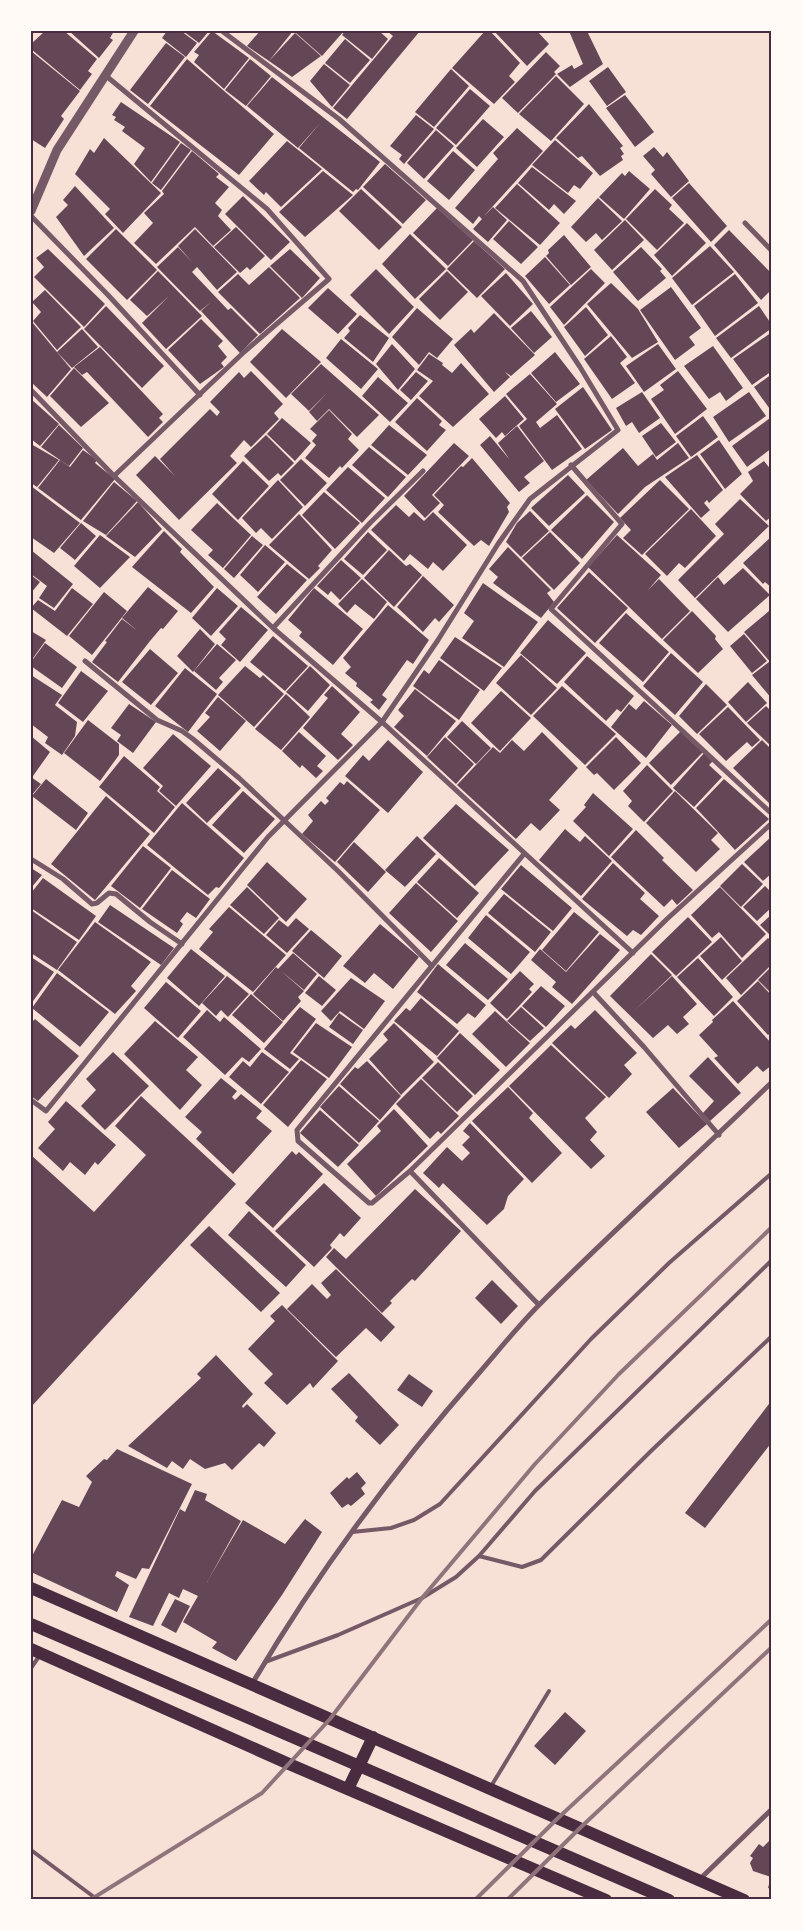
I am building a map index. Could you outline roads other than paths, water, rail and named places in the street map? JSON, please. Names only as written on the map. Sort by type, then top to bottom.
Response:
[{"type":"main road","points":[[31,1588],[744,1900]]},
{"type":"main road","points":[[31,1624],[669,1900]]},
{"type":"main road","points":[[36,1651],[348,1789],[606,1900]]},
{"type":"main road","points":[[348,1789],[373,1737]]},
{"type":"street","points":[[31,211],[57,150],[134,31]]},
{"type":"street","points":[[31,1100],[46,1111],[268,837],[382,722],[438,640],[498,544],[530,499],[618,430],[580,367],[523,280],[339,119],[222,31]]},
{"type":"street","points":[[105,75],[267,210],[329,279],[244,352],[114,476]]},
{"type":"street","points":[[31,216],[108,295],[200,395]]},
{"type":"street","points":[[745,223],[772,251]]},
{"type":"street","points":[[31,390],[114,476],[273,628],[382,722],[633,953]]},
{"type":"street","points":[[571,465],[622,524],[551,609],[772,814]]},
{"type":"street","points":[[273,628],[370,523],[423,471]]},
{"type":"street","points":[[85,661],[157,720],[182,731],[205,748],[285,820],[432,966]]},
{"type":"street","points":[[524,854],[297,1130],[298,1141],[369,1203],[410,1171],[633,953],[772,823]]},
{"type":"street","points":[[31,859],[63,879],[92,904],[97,903],[109,893],[116,894],[150,922],[182,944]]},
{"type":"street","points":[[593,992],[644,1047],[719,1135]]},
{"type":"street","points":[[252,1684],[307,1596],[379,1493],[446,1411],[539,1305],[719,1135],[772,1082]]},
{"type":"street","points":[[410,1171],[539,1305]]},
{"type":"street","points":[[700,1880],[772,1809]]},
{"type":"lane","points":[[352,1532],[391,1528],[414,1520],[440,1504],[591,1339],[669,1263],[772,1173]]},
{"type":"lane","points":[[265,1662],[338,1636],[422,1598],[456,1577],[479,1556],[534,1491],[772,1260]]},
{"type":"lane","points":[[479,1556],[522,1568],[541,1560],[651,1451],[772,1336]]},
{"type":"lane","points":[[31,1668],[36,1651]]},
{"type":"lane","points":[[490,1788],[549,1691]]},
{"type":"lane","points":[[31,1850],[98,1900]]},
{"type":"railway","points":[[90,1900],[262,1793],[330,1719],[422,1598],[535,1464],[619,1374],[772,1227]]},
{"type":"railway","points":[[475,1900],[557,1819],[772,1619]]},
{"type":"railway","points":[[507,1900],[580,1828],[772,1647]]}]
